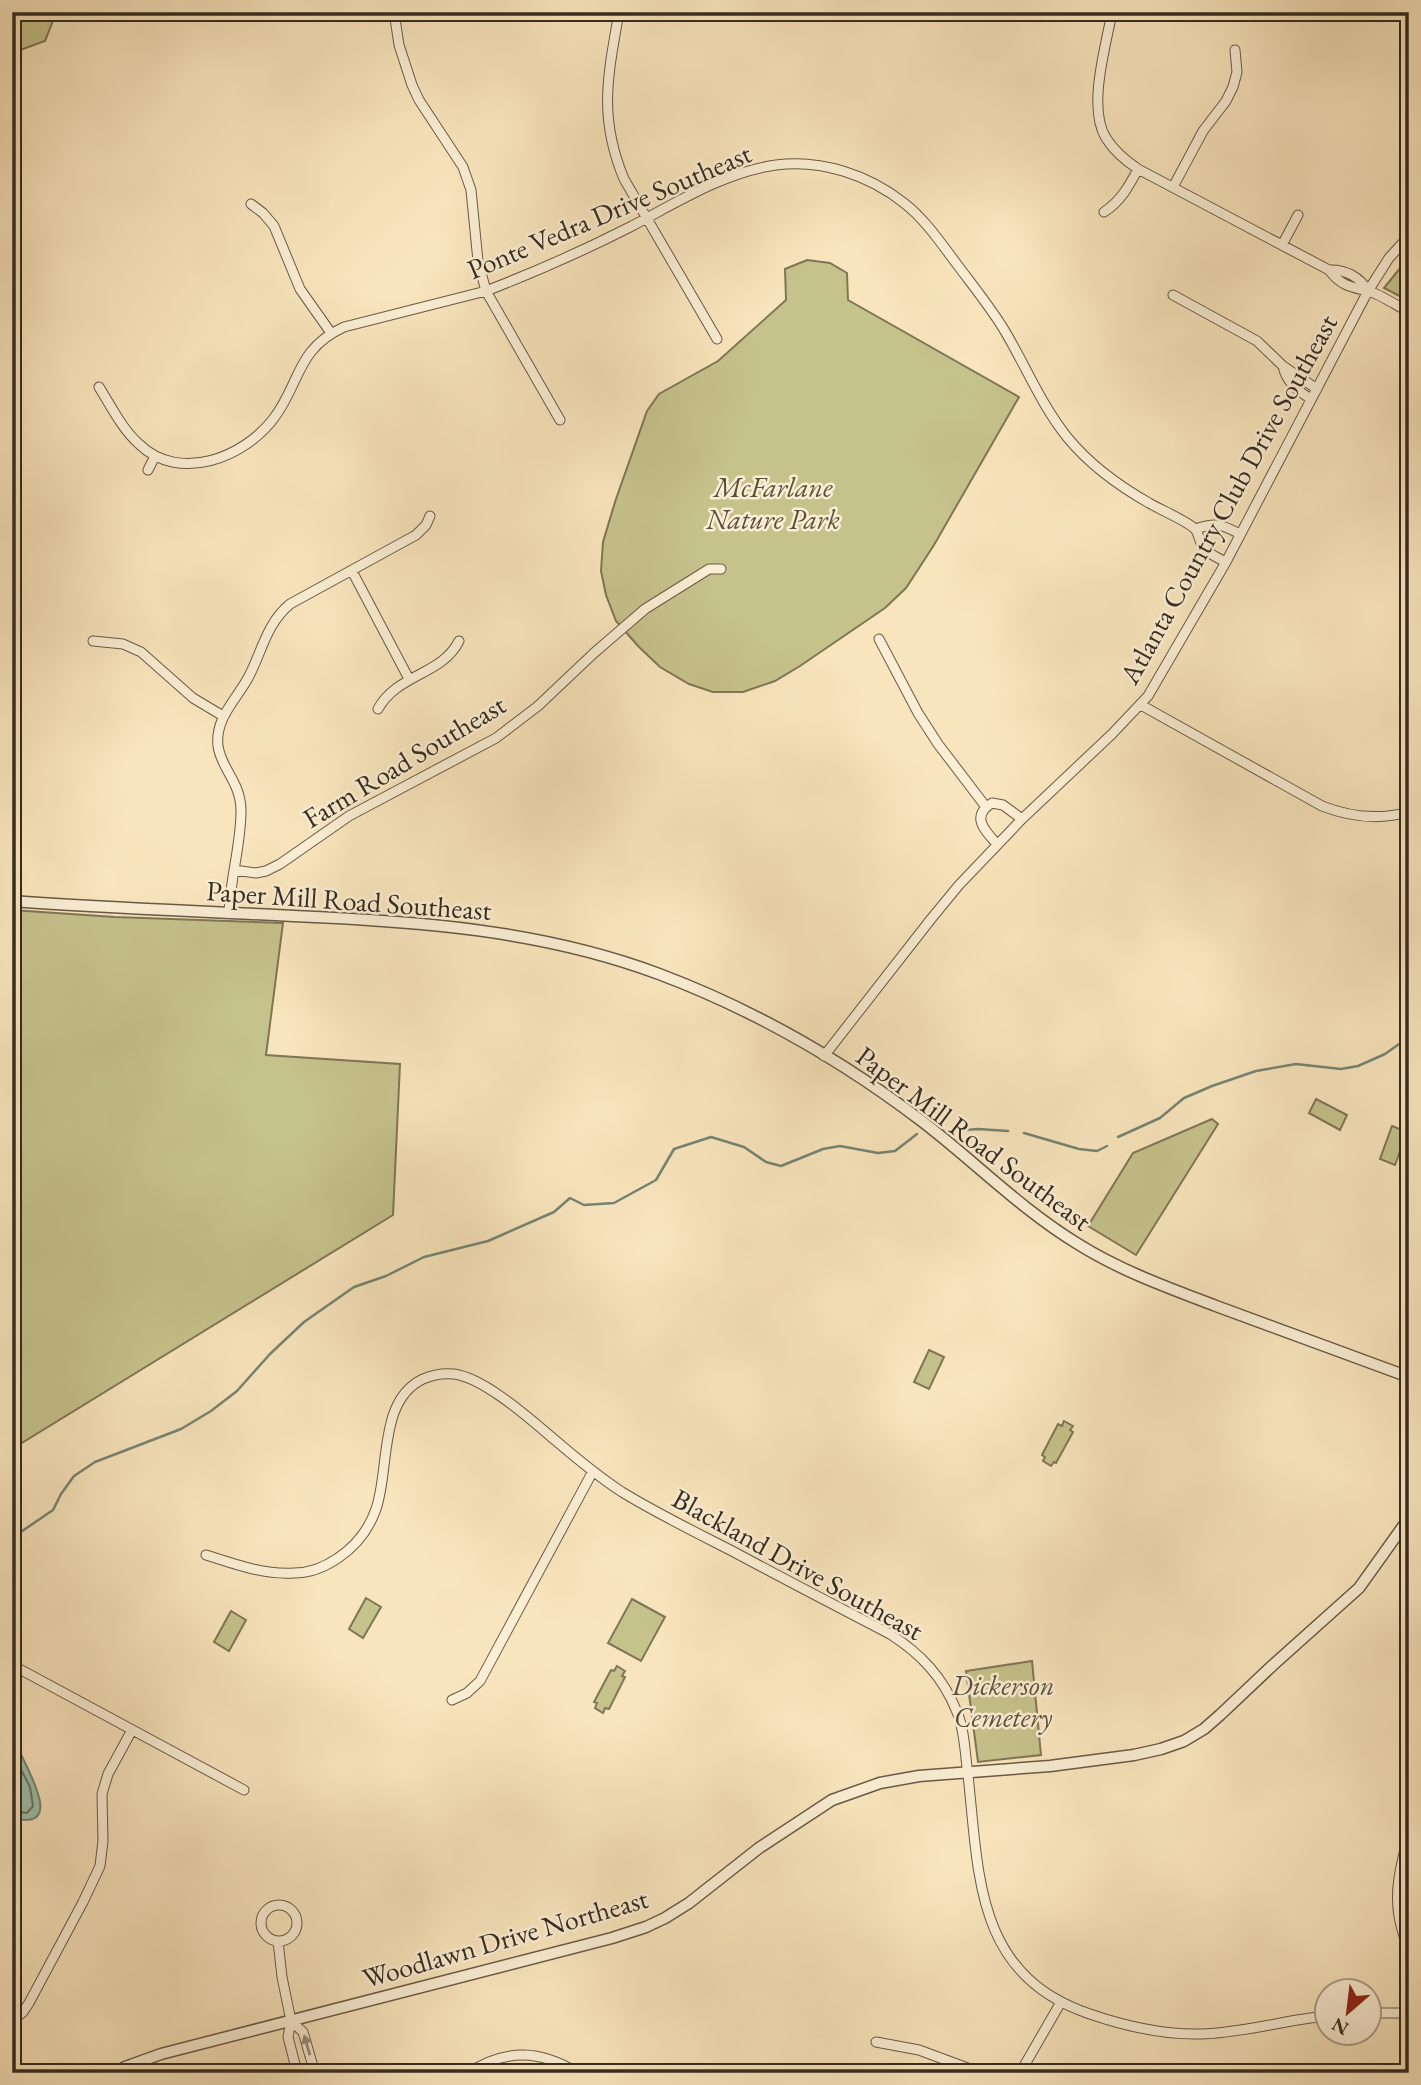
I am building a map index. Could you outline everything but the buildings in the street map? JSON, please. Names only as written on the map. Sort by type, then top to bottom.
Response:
[{"type":"street","points":[[394,12],[399,45],[412,85],[463,167],[471,190],[478,261],[486,291],[560,420]]},
{"type":"street","points":[[619,12],[607,93],[609,136],[614,156],[624,179],[717,338]]},
{"type":"street","points":[[1112,12],[1098,93],[1105,137],[1118,153],[1138,169],[1329,270],[1336,279],[1352,288],[1368,291],[1409,312]]},
{"type":"street","points":[[1174,187],[1203,131],[1226,101],[1233,86],[1237,72],[1235,50]]},
{"type":"street","name":"Ponte Vedra Drive Southeast","points":[[99,387],[128,433],[155,456],[181,464],[208,462],[251,440],[272,421],[303,361],[331,333],[344,327],[486,291],[557,263],[701,190],[741,173],[777,165],[809,164],[852,174],[888,191],[906,205],[967,277],[1003,328],[1048,410],[1068,438],[1116,481],[1146,502],[1195,528],[1202,545],[1210,554],[1226,562]]},
{"type":"street","points":[[1104,212],[1122,196],[1138,169]]},
{"type":"street","points":[[251,204],[274,226],[300,289],[331,333]]},
{"type":"street","points":[[1282,245],[1298,215]]},
{"type":"street","name":"Atlanta Country Club Drive Southeast","points":[[824,1056],[931,919],[997,844],[1141,705],[1180,645],[1226,562],[1368,291],[1389,258],[1409,236]]},
{"type":"street","points":[[1173,295],[1257,341],[1283,366],[1317,389]]},
{"type":"street","points":[[1283,366],[1287,378],[1311,399]]},
{"type":"street","points":[[148,470],[155,456]]},
{"type":"street","points":[[229,913],[241,809],[236,785],[218,747],[223,716],[247,680],[269,629],[289,604],[416,535],[426,525],[430,516]]},
{"type":"street","name":"Ponte Vedra Drive Southeast","points":[[1195,528],[1212,523],[1223,525],[1240,534]]},
{"type":"street","name":"Farm Road Southeast","points":[[234,870],[256,873],[280,864],[349,816],[496,738],[538,706],[609,639],[645,610],[709,569],[720,569]]},
{"type":"street","points":[[352,571],[409,679]]},
{"type":"street","points":[[879,639],[918,713],[986,807]]},
{"type":"street","points":[[93,641],[131,646],[152,660],[193,698],[223,716]]},
{"type":"street","points":[[377,709],[388,694],[409,679],[445,660],[459,641]]},
{"type":"street","points":[[1141,705],[1334,810],[1371,817],[1393,816],[1409,811]]},
{"type":"street","points":[[997,844],[982,826],[981,817],[986,807],[992,803],[1003,805],[1022,819]]},
{"type":"street","name":"Paper Mill Road Southeast","points":[[12,901],[379,919],[443,925],[495,932],[642,968],[706,993],[763,1021],[824,1056],[906,1110],[1033,1213],[1100,1257],[1164,1286],[1409,1377]]},
{"type":"street","name":"Blackland Drive Southeast","points":[[206,1555],[271,1573],[297,1573],[322,1567],[346,1553],[365,1532],[377,1506],[393,1416],[397,1405],[410,1388],[429,1377],[454,1374],[481,1384],[620,1490],[890,1634],[909,1647],[936,1673],[959,1716],[978,1871],[989,1920],[1002,1948],[1028,1979],[1061,2003],[1078,2010],[1123,2025],[1163,2033],[1219,2033],[1312,2018]]},
{"type":"street","points":[[452,1700],[467,1693],[480,1681],[593,1471]]},
{"type":"street","name":"Woodlawn Drive Northeast","points":[[116,2073],[160,2054],[646,1927],[689,1903],[759,1848],[832,1800],[880,1783],[919,1776],[1049,1766],[1134,1755],[1184,1741],[1204,1729],[1359,1588],[1409,1518]]},
{"type":"street","points":[[12,1665],[244,1790]]},
{"type":"street","points":[[12,2021],[29,2003],[94,1878],[102,1854],[101,1804],[105,1783],[132,1730]]},
{"type":"street","points":[[1409,1834],[1397,1891],[1398,1913],[1409,1954]]},
{"type":"street","points":[[276,1905],[292,1910],[297,1918],[293,1934],[287,1940],[278,1941],[264,1932],[261,1924],[268,1908],[276,1905]]},
{"type":"street","points":[[278,1941],[291,2021],[288,2037],[296,2068],[305,2073],[312,2063],[303,2032],[291,2021]]},
{"type":"street","points":[[1020,2073],[1061,2003]]},
{"type":"street","points":[[1382,2013],[1409,2012]]},
{"type":"street","points":[[876,2042],[919,2050],[981,2073]]},
{"type":"street","points":[[468,2073],[492,2061],[524,2054],[552,2060],[578,2073]]},
{"type":"green space","points":[[12,12],[56,13],[45,41],[12,53]]},
{"type":"green space","points":[[1409,257],[1409,301],[1384,288]]},
{"type":"green space","name":"McFarlane Nature Park","points":[[807,260],[830,263],[847,273],[848,300],[1019,397],[934,545],[906,588],[885,608],[775,681],[743,692],[713,692],[689,684],[660,667],[616,621],[606,595],[601,571],[603,542],[647,411],[659,394],[718,361],[786,300],[785,269]]},
{"type":"green space","points":[[12,910],[283,923],[266,1055],[400,1064],[393,1215],[12,1449]]},
{"type":"green space","points":[[1316,1099],[1347,1115],[1340,1130],[1309,1113]]},
{"type":"green space","points":[[1212,1119],[1218,1124],[1136,1255],[1088,1226],[1133,1153]]},
{"type":"green space","points":[[1392,1126],[1407,1132],[1395,1165],[1380,1159]]},
{"type":"green space","points":[[929,1350],[944,1357],[929,1389],[914,1382]]},
{"type":"green space","points":[[1064,1421],[1073,1426],[1070,1430],[1073,1432],[1056,1463],[1051,1466],[1043,1461],[1045,1457],[1042,1455],[1058,1424],[1062,1426]]},
{"type":"green space","points":[[366,1598],[381,1607],[363,1638],[349,1629]]},
{"type":"green space","points":[[632,1599],[665,1617],[641,1661],[608,1643]]},
{"type":"green space","points":[[231,1611],[246,1620],[229,1651],[214,1642]]},
{"type":"green space","name":"Dickerson Cemetery","points":[[1032,1661],[1041,1755],[978,1762],[966,1671]]},
{"type":"green space","points":[[617,1666],[625,1671],[622,1676],[625,1677],[609,1709],[605,1708],[603,1713],[595,1708],[597,1703],[594,1702],[611,1670],[614,1671]]},
{"type":"water","points":[[12,1727],[16,1743],[38,1793],[38,1815],[29,1820],[12,1818]]},
{"type":"waterway","points":[[1118,1137],[1160,1118],[1184,1098],[1212,1086],[1256,1071],[1296,1064],[1341,1069],[1358,1066],[1385,1054],[1409,1037]]},
{"type":"waterway","points":[[952,1131],[1008,1131]]},
{"type":"waterway","points":[[1024,1133],[1079,1149],[1097,1151],[1107,1146]]},
{"type":"waterway","points":[[12,1538],[53,1510],[74,1476],[95,1462],[181,1429],[211,1411],[237,1391],[270,1354],[304,1322],[354,1287],[386,1276],[424,1257],[488,1241],[554,1212],[570,1198],[584,1205],[614,1203],[656,1180],[674,1149],[711,1137],[744,1147],[766,1162],[781,1166],[823,1149],[840,1146],[878,1153],[895,1151],[917,1134]]}]
